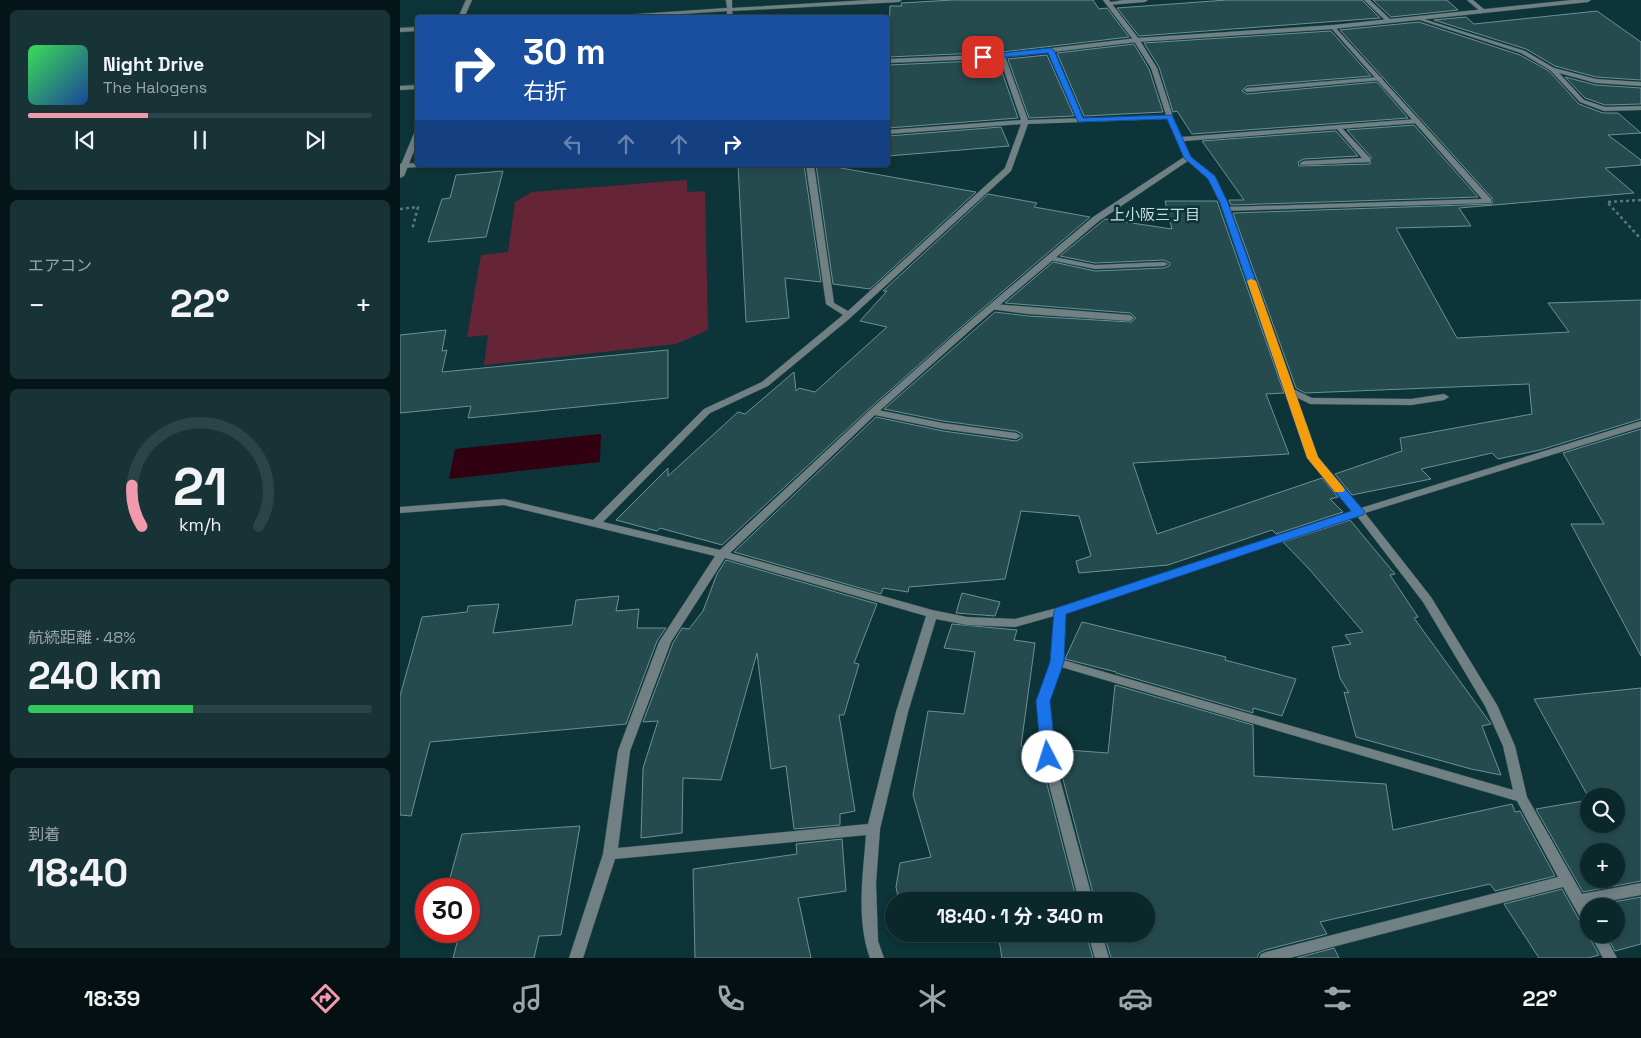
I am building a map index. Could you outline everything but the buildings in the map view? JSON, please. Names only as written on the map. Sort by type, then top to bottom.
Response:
[{"type":"street","points":[[462,15],[469,0]]},
{"type":"street","points":[[729,0],[730,15]]},
{"type":"street","points":[[631,15],[899,0]]},
{"type":"street","points":[[1107,1],[1145,0]]},
{"type":"street","points":[[1367,0],[1389,21]]},
{"type":"street","points":[[1470,0],[1483,11]]},
{"type":"street","points":[[890,61],[1002,56],[1137,40],[1333,27],[1588,0]]},
{"type":"street","points":[[1107,1],[1137,40],[1154,68],[1170,117],[1188,158],[1212,178],[1226,209],[1313,458],[1359,512],[1427,600],[1492,706],[1509,746],[1521,797],[1580,904]]},
{"type":"street","points":[[1419,18],[1523,52],[1552,69],[1596,81],[1641,84]]},
{"type":"street","points":[[1226,209],[1488,201],[1333,27]]},
{"type":"street","points":[[400,30],[415,29]]},
{"type":"street","points":[[1050,50],[1081,120]]},
{"type":"street","points":[[595,524],[707,411],[766,384],[848,315],[1008,169],[1025,122],[1002,56]]},
{"type":"street","points":[[1552,69],[1582,101],[1604,109],[1641,108]]},
{"type":"street","points":[[1247,90],[1380,79]]},
{"type":"street","points":[[400,88],[415,87]]},
{"type":"street","points":[[890,132],[1025,122],[1170,117]]},
{"type":"street","points":[[1179,139],[1417,121]]},
{"type":"street","points":[[1304,163],[1367,160],[1338,127]]},
{"type":"street","points":[[400,176],[402,166],[415,138]]},
{"type":"street","points":[[576,958],[610,854],[624,751],[665,642],[722,554],[873,412],[992,307],[1053,258],[1096,219],[1188,158]]},
{"type":"street","points":[[402,166],[415,165]]},
{"type":"street","points":[[810,167],[830,304],[848,315]]},
{"type":"street","points":[[1053,258],[1095,267],[1164,264]]},
{"type":"street","points":[[992,307],[1130,318]]},
{"type":"street","points":[[1289,390],[1310,401],[1411,402],[1444,397]]},
{"type":"street","points":[[873,412],[943,426],[1016,436]]},
{"type":"street","points":[[400,510],[504,502],[722,554],[932,614],[967,621],[1014,623],[1060,611],[1359,512],[1641,424]]},
{"type":"street","points":[[1060,611],[1057,662],[1043,701],[1048,757],[1084,892]]},
{"type":"street","points":[[878,958],[872,941],[869,883],[873,829],[902,712],[932,614]]},
{"type":"street","points":[[1057,662],[1521,797]]},
{"type":"street","points":[[610,854],[873,829]]},
{"type":"street","points":[[1266,958],[1567,880]]},
{"type":"street","points":[[1578,900],[1641,889]]},
{"type":"street","points":[[1097,942],[1102,958]]},
{"type":"street","points":[[1602,943],[1610,958]]},
{"type":"path","points":[[1641,200],[1607,202],[1641,239]]},
{"type":"path","points":[[400,209],[418,207],[412,230]]},
{"type":"shaded area","points":[[687,180],[687,192],[705,191],[708,330],[676,344],[484,365],[488,335],[467,337],[481,255],[508,252],[515,202],[532,192]]},
{"type":"shaded area","points":[[601,434],[600,462],[449,479],[455,449]]},
{"type":"slow traffic","points":[[1251,281],[1313,458],[1339,490]]},
{"type":"district","name":"上小阪三丁目","points":[[1155,214]]},
{"type":"route","points":[[983,57],[1050,50],[1081,120],[1170,117],[1188,158],[1212,178],[1224,203],[1313,458],[1359,512],[1060,611],[1057,662],[1043,701],[1048,757]]}]
